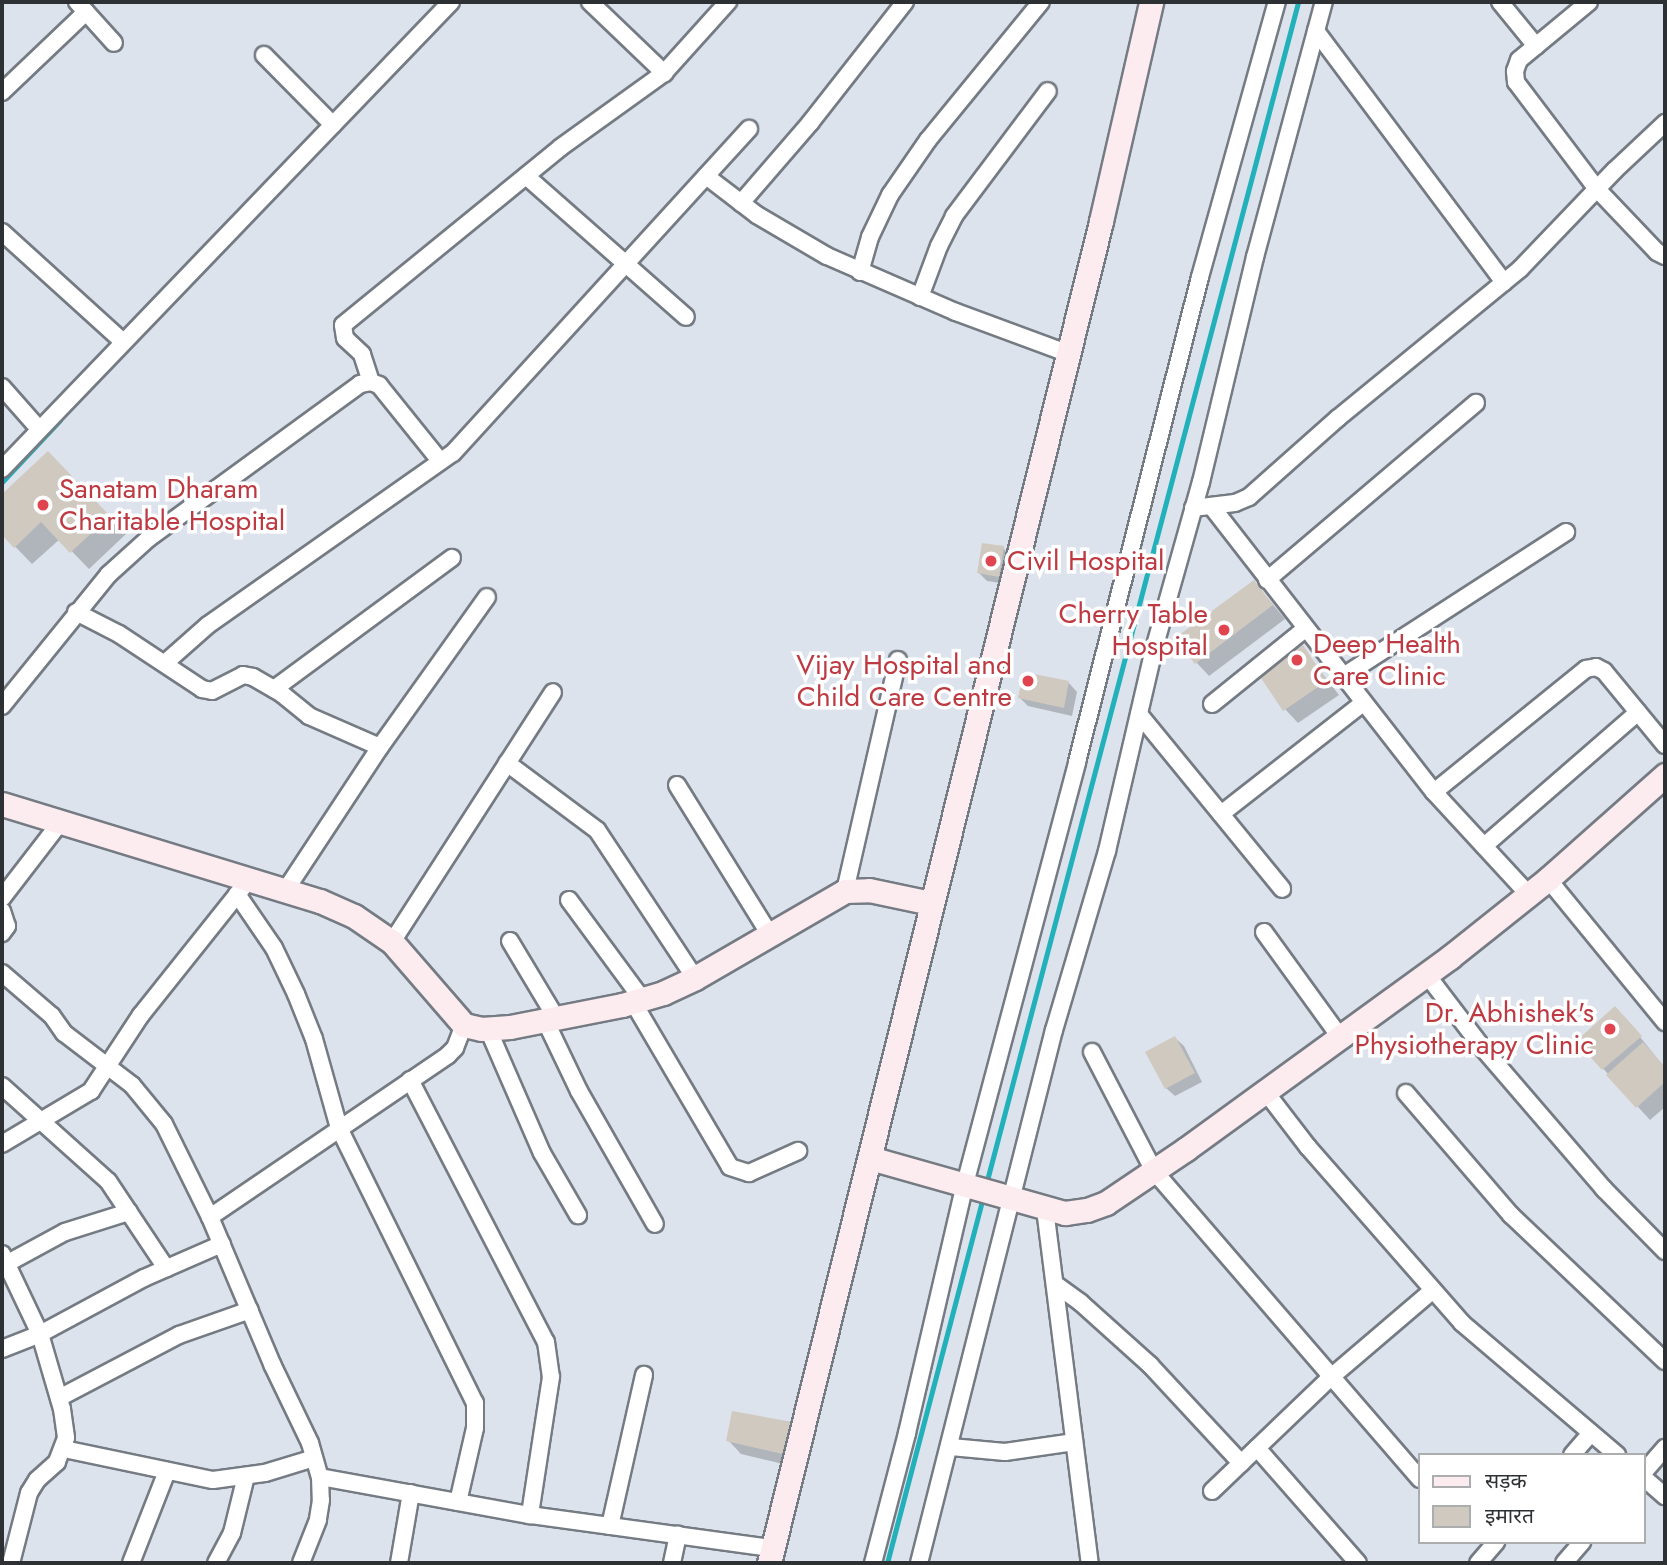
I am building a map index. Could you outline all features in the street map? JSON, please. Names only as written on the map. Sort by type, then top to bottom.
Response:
[{"type":"street","points":[[2,469],[122,341],[451,2]]},
{"type":"street","points":[[590,2],[664,73]]},
{"type":"street","points":[[371,382],[362,354],[345,338],[343,325],[526,176],[664,73],[728,2]]},
{"type":"street","points":[[741,203],[810,123],[905,2]]},
{"type":"street","points":[[860,272],[870,237],[890,195],[928,140],[1041,2]]},
{"type":"street","points":[[320,1477],[530,1515],[678,1535],[771,1556],[1151,2]]},
{"type":"street","points":[[873,1563],[977,1187],[1077,762],[1200,277],[1277,2]]},
{"type":"street","points":[[919,1563],[951,1447],[1054,1030],[1107,851],[1255,257],[1324,2]]},
{"type":"street","points":[[1500,2],[1536,46]]},
{"type":"street","points":[[1589,2],[1519,60],[1515,71],[1516,82],[1597,189],[1657,252],[1665,256]]},
{"type":"street","points":[[2,92],[82,7],[114,43]]},
{"type":"street","points":[[1316,31],[1504,282]]},
{"type":"street","points":[[264,55],[333,125]]},
{"type":"street","points":[[920,297],[939,246],[954,216],[1048,90]]},
{"type":"street","points":[[1193,508],[1212,507],[1249,497],[1504,282],[1665,123]]},
{"type":"street","points":[[165,663],[208,625],[469,438],[749,129]]},
{"type":"street","points":[[526,176],[686,317]]},
{"type":"street","points":[[706,176],[796,240],[860,272],[1067,353]]},
{"type":"street","points":[[2,232],[122,341]]},
{"type":"street","points":[[2,706],[108,575],[149,538],[360,384],[371,382],[379,385],[440,461]]},
{"type":"street","points":[[2,387],[39,429]]},
{"type":"street","points":[[1267,580],[1476,403]]},
{"type":"street","points":[[1212,507],[1362,704],[1434,792],[1528,894]]},
{"type":"street","points":[[1342,677],[1566,532]]},
{"type":"street","points":[[274,689],[452,558]]},
{"type":"street","points":[[285,891],[380,747],[487,597]]},
{"type":"street","points":[[76,612],[165,663],[202,689],[212,691],[243,675],[274,689],[309,716],[380,747]]},
{"type":"street","points":[[1212,704],[1305,629]]},
{"type":"street","points":[[845,891],[898,660]]},
{"type":"street","points":[[1434,792],[1586,669],[1596,667],[1604,671],[1665,745]]},
{"type":"street","points":[[392,942],[553,692]]},
{"type":"street","points":[[1221,814],[1362,704]]},
{"type":"street","points":[[1484,846],[1638,712]]},
{"type":"street","points":[[1139,714],[1282,889]]},
{"type":"street","points":[[507,764],[597,830],[695,978]]},
{"type":"street","points":[[870,1158],[1065,1213],[1087,1210],[1105,1203],[1154,1171],[1427,975],[1548,879],[1665,775]]},
{"type":"street","points":[[677,785],[770,935]]},
{"type":"street","points":[[2,804],[243,887],[285,891],[320,901],[354,916],[392,942],[464,1024],[488,1029],[638,1001],[695,978],[845,891],[869,890],[931,903]]},
{"type":"street","points":[[2,898],[59,824]]},
{"type":"street","points":[[1548,879],[1665,1021]]},
{"type":"street","points":[[2,1144],[91,1091],[141,1015],[243,887]]},
{"type":"street","points":[[243,887],[296,994],[314,1040],[340,1128],[475,1403],[475,1428],[458,1502]]},
{"type":"street","points":[[569,900],[638,1001],[730,1167],[749,1173],[798,1151]]},
{"type":"street","points":[[2,911],[7,926],[2,933]]},
{"type":"street","points":[[1264,932],[1340,1037]]},
{"type":"street","points":[[510,941],[550,1019],[579,1091],[655,1224]]},
{"type":"street","points":[[2,973],[52,1016],[64,1033],[109,1065],[157,1112],[211,1217],[320,1477],[318,1520],[301,1563]]},
{"type":"street","points":[[1427,975],[1481,1046],[1604,1189],[1665,1251]]},
{"type":"street","points":[[211,1217],[455,1048],[464,1024]]},
{"type":"street","points":[[488,1029],[542,1153],[578,1215]]},
{"type":"street","points":[[1092,1052],[1154,1171],[1418,1477]]},
{"type":"street","points":[[410,1080],[546,1342],[551,1377],[530,1515]]},
{"type":"street","points":[[2,1086],[108,1181],[166,1268]]},
{"type":"street","points":[[1265,1091],[1308,1147],[1462,1323],[1614,1453]]},
{"type":"street","points":[[1406,1093],[1511,1216],[1665,1361]]},
{"type":"street","points":[[1045,1209],[1088,1561]]},
{"type":"street","points":[[11,1563],[29,1493],[37,1480],[57,1462],[64,1448],[65,1426],[40,1334],[4,1259],[65,1232],[130,1212]]},
{"type":"street","points":[[2,1349],[40,1334],[166,1268],[222,1244]]},
{"type":"street","points":[[1055,1284],[1081,1303],[1150,1365],[1241,1463]]},
{"type":"street","points":[[1212,1491],[1330,1378],[1433,1290]]},
{"type":"street","points":[[59,1398],[179,1335],[250,1311]]},
{"type":"street","points":[[610,1525],[644,1375]]},
{"type":"street","points":[[1574,1453],[1591,1433]]},
{"type":"street","points":[[951,1447],[1005,1452],[1074,1442]]},
{"type":"street","points":[[64,1448],[213,1480],[246,1476],[314,1458]]},
{"type":"street","points":[[1257,1448],[1358,1563]]},
{"type":"street","points":[[1646,1470],[1665,1448]]},
{"type":"street","points":[[131,1563],[167,1471]]},
{"type":"street","points":[[216,1563],[232,1533],[246,1476]]},
{"type":"street","points":[[1646,1480],[1665,1496]]},
{"type":"street","points":[[399,1563],[411,1493]]},
{"type":"street","points":[[672,1563],[678,1535]]},
{"type":"street","points":[[1478,1563],[1494,1544]]},
{"type":"street","points":[[1564,1563],[1580,1544]]},
{"type":"building","points":[[48,451],[110,516],[70,553],[41,522],[14,548],[2,535],[2,494]]},
{"type":"building","points":[[982,543],[1004,546],[999,577],[977,573]]},
{"type":"building","points":[[1254,580],[1273,605],[1195,664],[1175,638]]},
{"type":"building","points":[[1303,645],[1327,681],[1283,711],[1259,675]]},
{"type":"building","points":[[1024,672],[1069,681],[1064,708],[1018,698]]},
{"type":"building","points":[[1615,1006],[1642,1036],[1602,1070],[1576,1041]]},
{"type":"building","points":[[1175,1036],[1195,1073],[1165,1089],[1145,1052]]},
{"type":"building","points":[[1643,1042],[1665,1067],[1665,1082],[1636,1108],[1606,1075]]},
{"type":"building","points":[[732,1411],[798,1423],[787,1455],[726,1441]]},
{"type":"waterway","points":[[986,1184],[1298,2]]},
{"type":"waterway","points":[[2,482],[60,420]]},
{"type":"waterway","points":[[887,1563],[983,1197]]},
{"type":"place","name":"Sanatam Dharam Charitable Hospital","points":[[43,505]]},
{"type":"place","name":"Civil Hospital","points":[[991,561]]},
{"type":"place","name":"Cherry Table Hospital","points":[[1224,630]]},
{"type":"place","name":"Deep Health Care Clinic","points":[[1297,660]]},
{"type":"place","name":"Vijay Hospital and Child Care Centre","points":[[1028,681]]},
{"type":"place","name":"Dr. Abhishek's Physiotherapy Clinic","points":[[1610,1029]]}]
